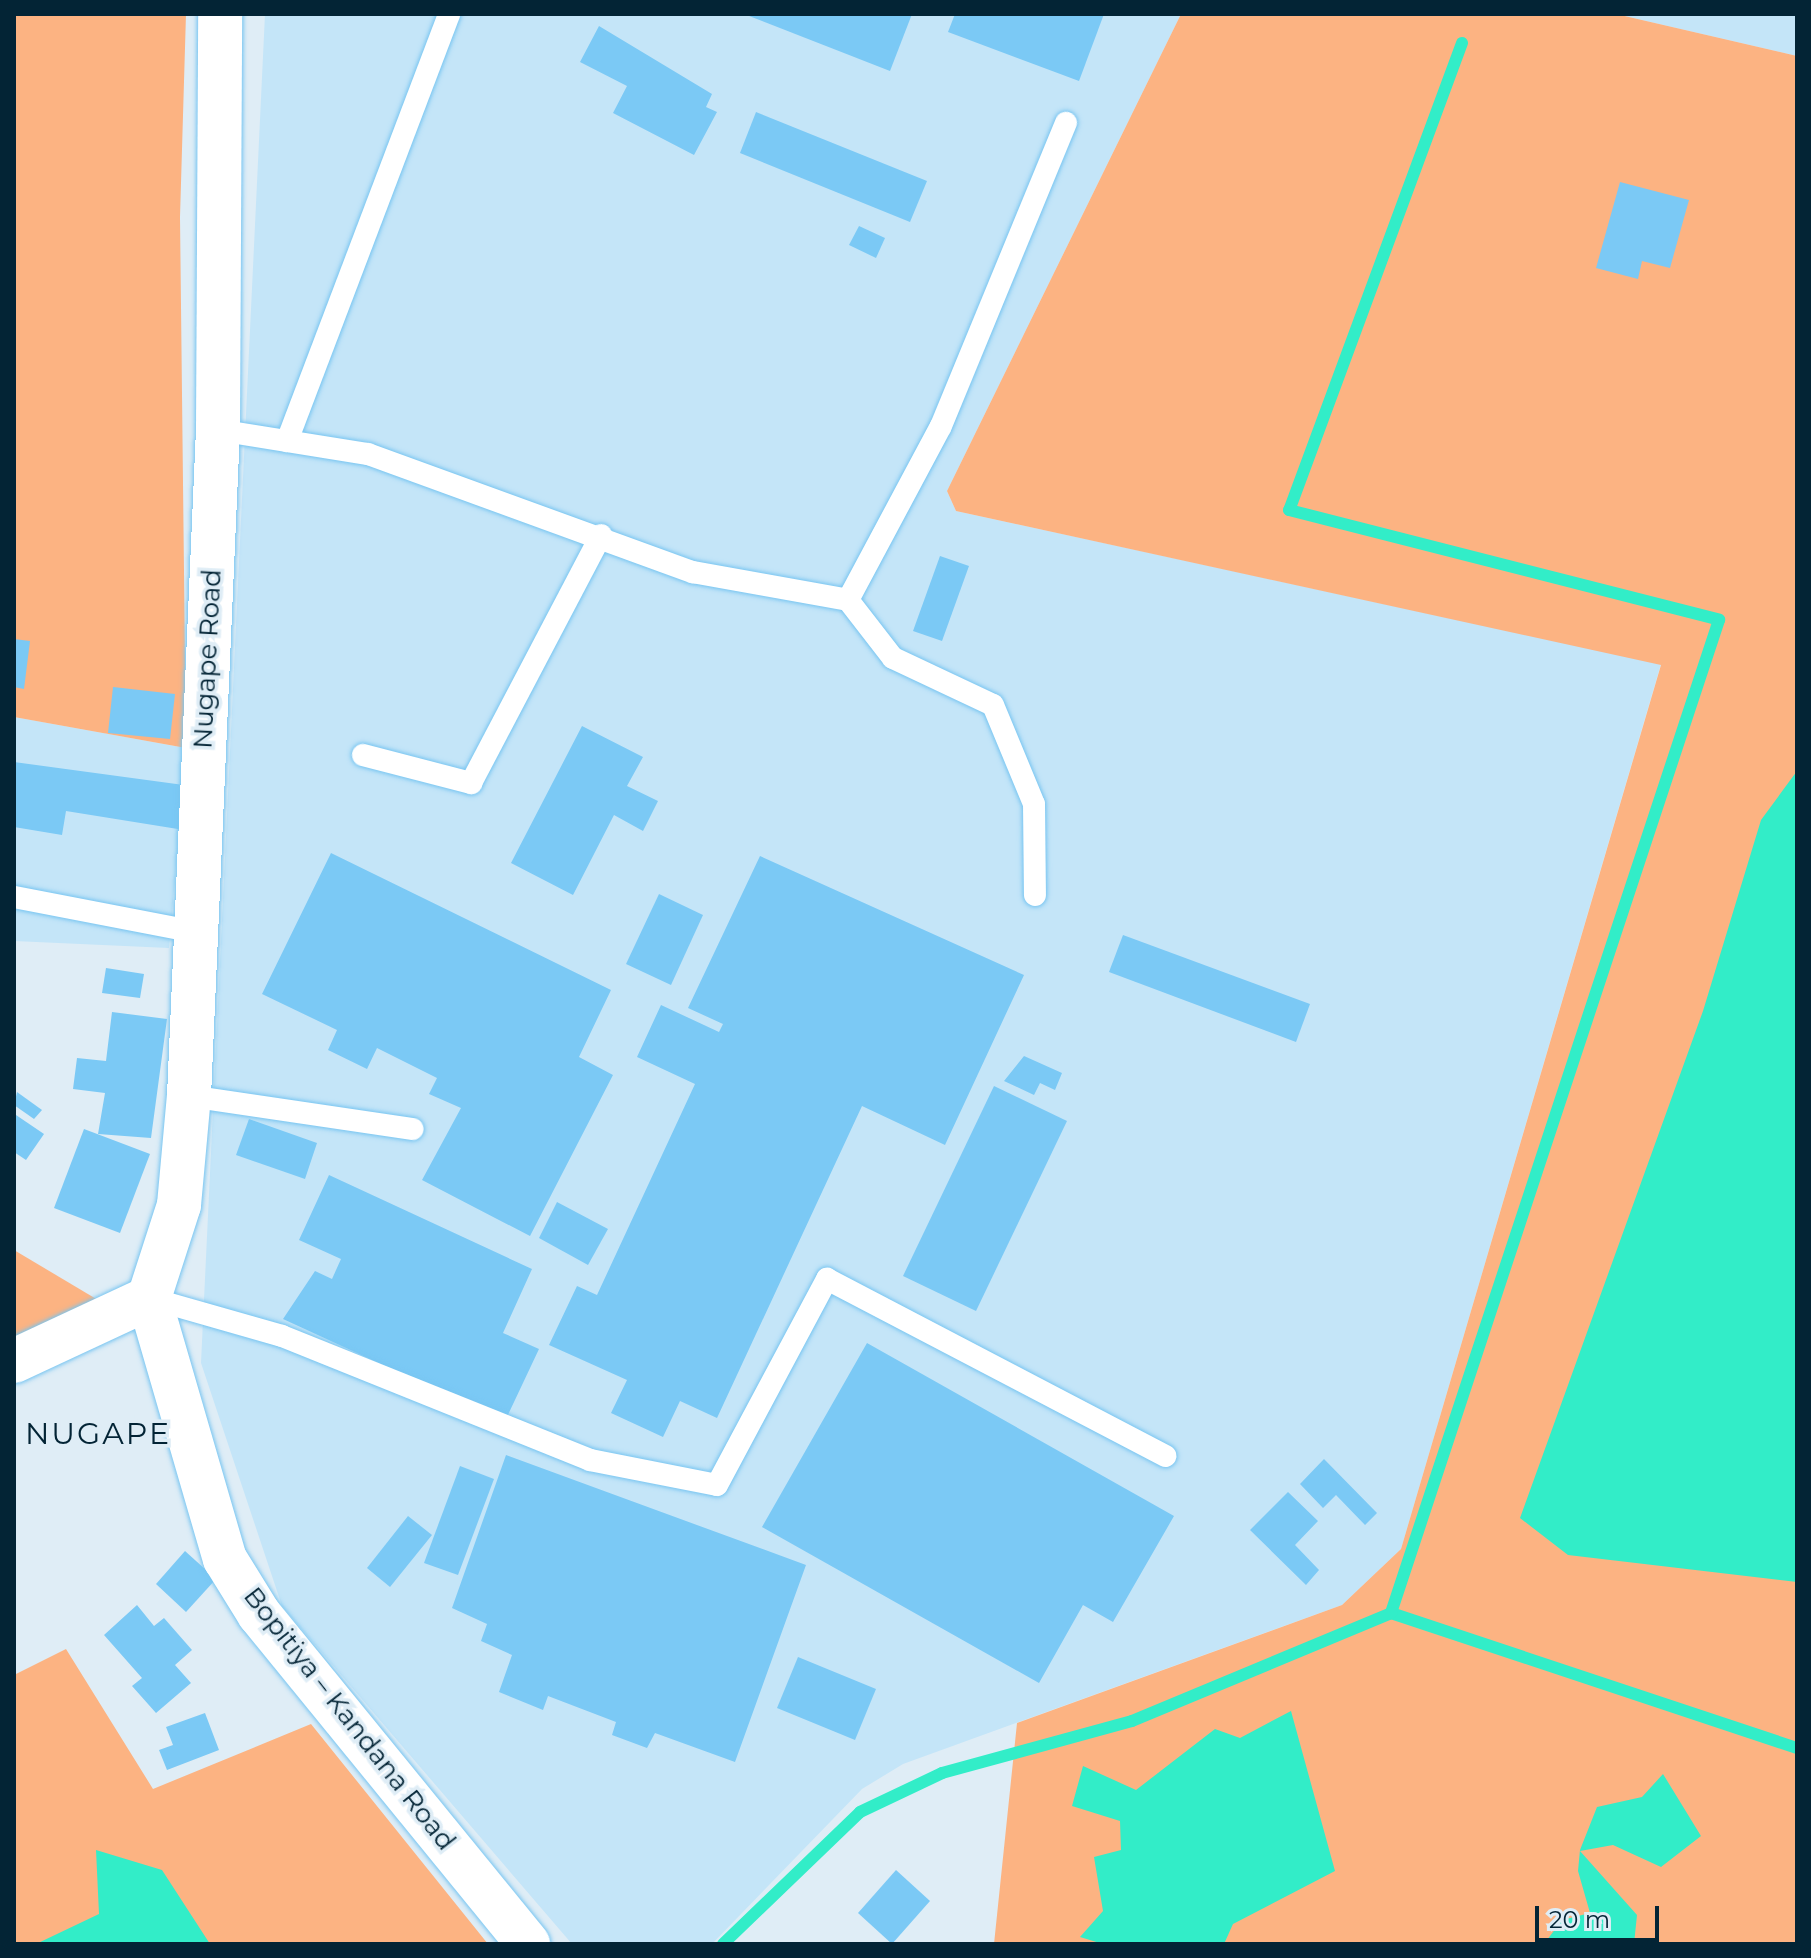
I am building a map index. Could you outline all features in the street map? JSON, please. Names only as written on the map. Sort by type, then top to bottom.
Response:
[{"type":"main road","name":"Nugape Road","points":[[149,1298],[179,1205],[189,1096],[218,430],[220,14]]},
{"type":"main road","points":[[14,1361],[149,1298]]},
{"type":"main road","name":"Bopitiya – Kandana Road","points":[[149,1298],[225,1559],[259,1614],[528,1944]]},
{"type":"lane","points":[[287,441],[449,14]]},
{"type":"lane","points":[[848,600],[941,426],[1066,123]]},
{"type":"lane","points":[[218,430],[368,454],[601,535],[693,572],[848,600],[893,658],[993,705],[1034,804],[1035,895]]},
{"type":"lane","points":[[363,755],[471,783],[601,535]]},
{"type":"lane","points":[[14,897],[195,932]]},
{"type":"lane","points":[[189,1096],[413,1129]]},
{"type":"lane","points":[[149,1298],[282,1336],[590,1460],[717,1485],[827,1279],[1165,1456]]},
{"type":"shaded area","points":[[14,14],[186,14],[180,217],[186,748],[14,717]]},
{"type":"shaded area","points":[[265,14],[1181,14],[947,491],[956,511],[1661,664],[1401,1549],[1342,1605],[903,1764],[862,1789],[712,1944],[572,1944],[282,1606],[201,1363]]},
{"type":"shaded area","points":[[1181,14],[1616,14],[1797,56],[1797,1944],[994,1944],[1017,1723],[1342,1605],[1401,1549],[1661,665],[956,511],[947,491]]},
{"type":"shaded area","points":[[1616,14],[1797,14],[1797,56]]},
{"type":"shaded area","points":[[14,717],[186,748],[169,948],[14,941]]},
{"type":"shaded area","points":[[1797,771],[1797,1582],[1568,1555],[1520,1518],[1703,1011],[1761,820]]},
{"type":"shaded area","points":[[14,1250],[103,1303],[14,1341]]},
{"type":"shaded area","points":[[66,1649],[153,1789],[311,1724],[488,1944],[14,1944],[14,1675]]},
{"type":"shaded area","points":[[1291,1711],[1335,1871],[1233,1924],[1224,1944],[1103,1944],[1080,1937],[1103,1911],[1094,1857],[1121,1850],[1120,1821],[1072,1806],[1083,1766],[1136,1790],[1215,1729],[1240,1738]]},
{"type":"shaded area","points":[[1663,1774],[1701,1836],[1661,1867],[1613,1845],[1580,1851],[1637,1915],[1634,1944],[1544,1944],[1562,1920],[1590,1913],[1578,1871],[1580,1850],[1597,1807],[1642,1797]]},
{"type":"shaded area","points":[[96,1850],[162,1870],[210,1944],[36,1944],[99,1914]]},
{"type":"building","points":[[744,14],[912,14],[890,71]]},
{"type":"building","points":[[955,14],[1104,14],[1079,81],[948,32]]},
{"type":"building","points":[[599,26],[712,94],[706,107],[717,112],[694,155],[613,113],[627,86],[580,62]]},
{"type":"building","points":[[756,112],[927,181],[910,222],[740,153]]},
{"type":"building","points":[[1620,182],[1689,200],[1670,268],[1642,261],[1638,279],[1596,268]]},
{"type":"building","points":[[859,226],[885,238],[876,258],[849,245]]},
{"type":"building","points":[[940,556],[969,566],[942,641],[913,631]]},
{"type":"building","points":[[14,639],[30,641],[24,689],[14,687]]},
{"type":"building","points":[[113,687],[175,694],[170,739],[108,733]]},
{"type":"building","points":[[582,726],[643,757],[627,786],[658,801],[643,831],[614,815],[573,895],[511,863]]},
{"type":"building","points":[[14,762],[191,786],[184,830],[66,811],[62,835],[14,827]]},
{"type":"building","points":[[331,853],[611,990],[579,1057],[613,1075],[530,1236],[422,1180],[461,1108],[429,1094],[437,1078],[377,1048],[367,1069],[328,1050],[337,1030],[262,994]]},
{"type":"building","points":[[760,856],[1024,975],[945,1145],[862,1106],[717,1418],[680,1401],[663,1437],[611,1413],[627,1380],[549,1345],[577,1286],[597,1295],[695,1084],[637,1057],[661,1005],[719,1032],[723,1024],[688,1008]]},
{"type":"building","points":[[659,894],[703,915],[671,985],[626,964]]},
{"type":"building","points":[[1123,935],[1310,1004],[1296,1042],[1109,972]]},
{"type":"building","points":[[106,968],[144,974],[140,998],[102,993]]},
{"type":"building","points":[[112,1012],[167,1019],[151,1138],[98,1134],[105,1093],[73,1089],[77,1058],[106,1061]]},
{"type":"building","points":[[1024,1056],[1062,1073],[1055,1090],[1040,1083],[1034,1095],[1004,1081]]},
{"type":"building","points":[[994,1086],[1067,1121],[976,1311],[903,1276]]},
{"type":"building","points":[[17,1092],[42,1110],[34,1119],[14,1105]]},
{"type":"building","points":[[16,1115],[44,1134],[26,1160],[14,1152]]},
{"type":"building","points":[[249,1119],[317,1143],[305,1179],[236,1155]]},
{"type":"building","points":[[84,1129],[150,1154],[120,1233],[54,1208]]},
{"type":"building","points":[[329,1175],[532,1269],[503,1333],[539,1349],[505,1421],[283,1319],[315,1271],[332,1279],[341,1259],[299,1240]]},
{"type":"building","points":[[557,1202],[608,1229],[588,1265],[539,1238]]},
{"type":"building","points":[[867,1343],[1174,1516],[1113,1622],[1083,1605],[1039,1683],[762,1527]]},
{"type":"building","points":[[506,1455],[806,1565],[735,1762],[655,1733],[647,1748],[612,1735],[616,1722],[548,1696],[543,1710],[499,1692],[512,1655],[481,1641],[487,1624],[452,1608]]},
{"type":"building","points":[[1324,1459],[1377,1513],[1365,1525],[1336,1495],[1323,1508],[1300,1484]]},
{"type":"building","points":[[460,1466],[494,1479],[458,1575],[424,1563]]},
{"type":"building","points":[[1288,1492],[1318,1521],[1295,1545],[1319,1570],[1306,1585],[1250,1530]]},
{"type":"building","points":[[408,1516],[432,1535],[390,1587],[367,1568]]},
{"type":"building","points":[[185,1551],[216,1579],[186,1612],[156,1584]]},
{"type":"building","points":[[137,1605],[154,1626],[164,1618],[192,1650],[175,1665],[191,1683],[156,1713],[132,1686],[142,1678],[104,1635]]},
{"type":"building","points":[[798,1657],[876,1689],[855,1740],[777,1708]]},
{"type":"building","points":[[205,1713],[219,1750],[167,1770],[159,1750],[173,1745],[166,1727]]},
{"type":"building","points":[[896,1870],[930,1901],[892,1944],[858,1913]]},
{"type":"waterway","points":[[1462,43],[1289,510],[1719,620],[1391,1613],[1797,1748]]},
{"type":"waterway","points":[[723,1944],[860,1812],[942,1773],[1132,1721],[1391,1613]]},
{"type":"district","name":"NUGAPE","points":[[98,1434]]}]
